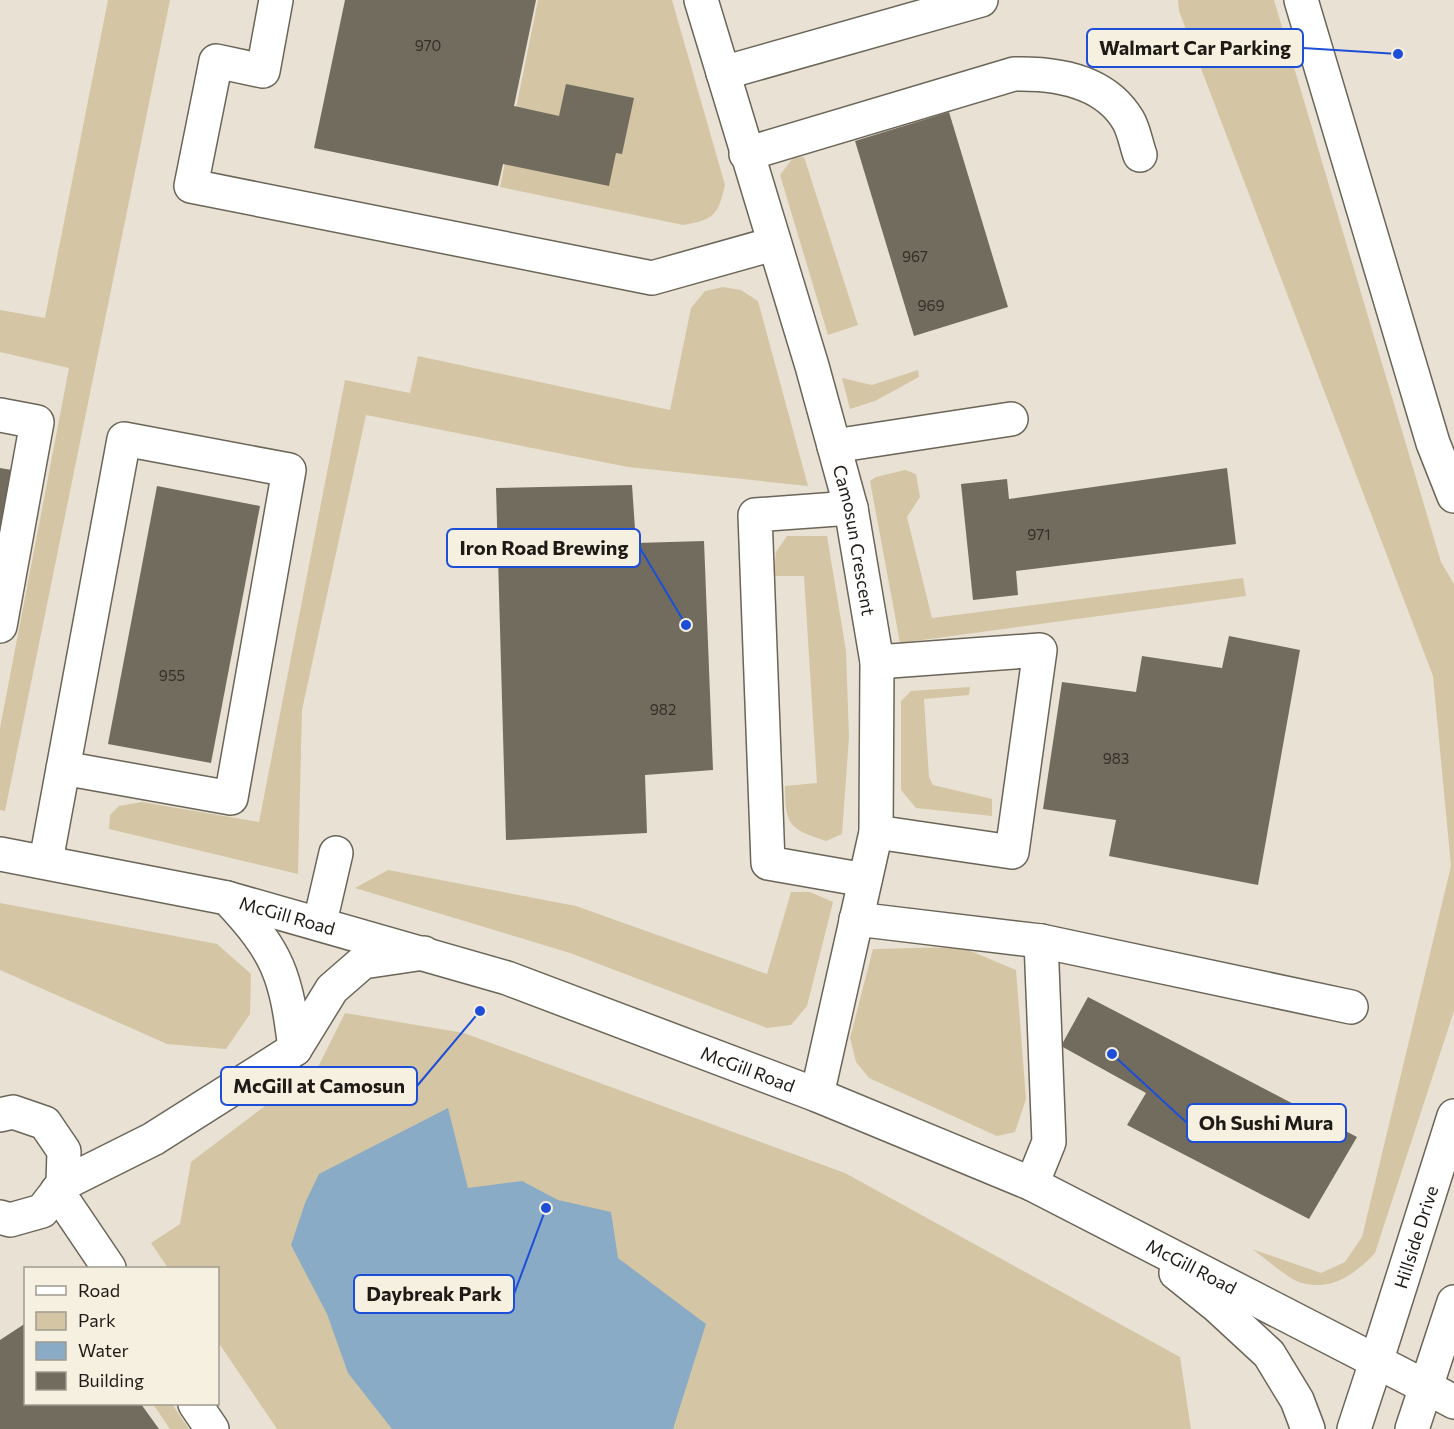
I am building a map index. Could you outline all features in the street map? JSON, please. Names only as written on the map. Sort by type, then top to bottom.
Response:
[{"type":"main road","points":[[276,0],[263,71],[216,61],[191,186],[652,278],[773,244]]},
{"type":"main road","name":"Camosun Crescent","points":[[701,0],[851,508],[877,662],[876,832],[817,1095]]},
{"type":"main road","points":[[1301,0],[1433,443],[1454,496]]},
{"type":"main road","points":[[723,73],[976,1]]},
{"type":"main road","points":[[746,154],[1014,74],[1043,73],[1076,80],[1113,100],[1129,122],[1140,155]]},
{"type":"main road","points":[[0,415],[37,422],[0,626]]},
{"type":"main road","points":[[834,446],[1011,418]]},
{"type":"main road","points":[[46,861],[63,768],[124,439],[289,470],[231,798],[63,768]]},
{"type":"main road","points":[[851,508],[755,515],[767,840],[768,863],[865,880]]},
{"type":"main road","points":[[876,832],[1012,852],[1040,650],[877,662]]},
{"type":"main road","points":[[320,922],[336,853]]},
{"type":"main road","name":"McGill Road","points":[[0,854],[46,861],[227,898],[320,922],[507,978],[817,1095],[1032,1184],[1377,1359],[1440,1394]]},
{"type":"main road","points":[[227,898],[260,933],[278,963],[289,1000],[295,1049]]},
{"type":"main road","points":[[856,920],[1041,941],[1352,1007]]},
{"type":"main road","points":[[1032,1184],[1048,1142],[1041,941]]},
{"type":"main road","points":[[0,1217],[10,1220],[42,1211],[60,1188],[153,1139],[295,1049],[332,989],[363,962],[424,953]]},
{"type":"main road","points":[[0,1115],[13,1112],[45,1123],[64,1150],[60,1188],[108,1267]]},
{"type":"main road","name":"Hillside Drive","points":[[1354,1429],[1454,1116]]},
{"type":"main road","points":[[1123,1230],[1217,1306],[1269,1354],[1297,1400],[1308,1429]]},
{"type":"main road","points":[[1412,1429],[1440,1394],[1454,1302]]},
{"type":"main road","points":[[196,1405],[212,1429]]},
{"type":"green space","points":[[108,0],[170,0],[5,811],[0,810],[0,728],[69,368],[0,352],[0,310],[45,318]]},
{"type":"green space","points":[[538,0],[672,0],[725,185],[717,210],[708,218],[683,225],[500,187]]},
{"type":"green space","points":[[1178,0],[1274,0],[1441,562],[1454,584],[1454,1011],[1375,1253],[1351,1274],[1324,1285],[1297,1281],[1252,1249],[1321,1273],[1345,1262],[1362,1237],[1451,866],[1433,676],[1179,11]]},
{"type":"green space","points":[[804,157],[858,325],[828,335],[780,175],[793,158]]},
{"type":"green space","points":[[723,287],[741,290],[758,301],[808,486],[628,467],[366,415],[302,710],[298,874],[109,829],[110,815],[119,806],[142,802],[259,822],[345,380],[410,393],[418,356],[670,410],[691,308],[705,291]]},
{"type":"green space","points":[[918,370],[919,377],[875,401],[850,409],[842,378],[872,385]]},
{"type":"green space","points":[[905,470],[916,474],[920,497],[907,517],[932,618],[1243,578],[1246,596],[900,643],[870,481],[876,477]]},
{"type":"green space","points":[[787,536],[827,536],[846,651],[849,737],[842,834],[826,841],[797,829],[788,817],[786,809],[785,786],[817,783],[804,576],[774,576],[776,552]]},
{"type":"green space","points":[[970,687],[969,695],[924,699],[929,777],[933,785],[992,799],[992,816],[916,808],[901,790],[901,701],[911,691]]},
{"type":"green space","points":[[388,870],[576,906],[767,974],[791,892],[810,892],[833,902],[807,1006],[791,1025],[767,1028],[570,953],[355,888]]},
{"type":"green space","points":[[0,903],[217,944],[251,974],[250,1014],[226,1049],[167,1044],[0,970]]},
{"type":"green space","points":[[961,947],[1016,970],[1026,1099],[1015,1132],[997,1136],[869,1078],[856,1062],[850,1038],[873,949]]},
{"type":"green space","points":[[345,1013],[464,1033],[845,1173],[1180,1357],[1191,1429],[277,1429],[219,1343],[219,1267],[167,1267],[151,1243],[180,1224],[191,1162],[319,1065]]},
{"type":"green space","points":[[154,1405],[173,1405],[189,1429],[170,1429]]},
{"type":"water","points":[[448,1108],[468,1188],[522,1181],[558,1200],[611,1212],[618,1258],[706,1324],[673,1429],[392,1429],[348,1373],[327,1314],[291,1245],[305,1203],[319,1174]]},
{"type":"building","points":[[345,0],[536,0],[514,106],[559,116],[566,84],[634,98],[622,154],[616,153],[609,186],[503,164],[498,186],[314,148]]},
{"type":"building","points":[[949,112],[1008,307],[914,336],[855,141]]},
{"type":"building","points":[[0,468],[12,470],[1,529],[0,529]]},
{"type":"building","points":[[1227,468],[1236,544],[1016,571],[1018,595],[973,600],[961,484],[1007,479],[1009,499]]},
{"type":"building","points":[[632,485],[636,543],[704,541],[713,770],[645,775],[647,833],[506,840],[496,488]]},
{"type":"building","points":[[157,486],[260,506],[211,763],[108,744]]},
{"type":"building","points":[[1229,636],[1300,650],[1258,885],[1109,856],[1116,820],[1043,809],[1062,682],[1136,692],[1142,656],[1222,668]]},
{"type":"building","points":[[1088,997],[1357,1137],[1309,1219],[1127,1125],[1146,1093],[1061,1046]]},
{"type":"building","points":[[24,1324],[24,1405],[142,1405],[159,1429],[0,1429],[0,1340]]},
{"type":"place","name":"Walmart Car Parking","points":[[1398,54]]},
{"type":"place","name":"Iron Road Brewing","points":[[686,625]]},
{"type":"place","name":"McGill at Camosun","points":[[480,1011]]},
{"type":"place","name":"Oh Sushi Mura","points":[[1112,1054]]},
{"type":"place","name":"Daybreak Park","points":[[546,1208]]}]
